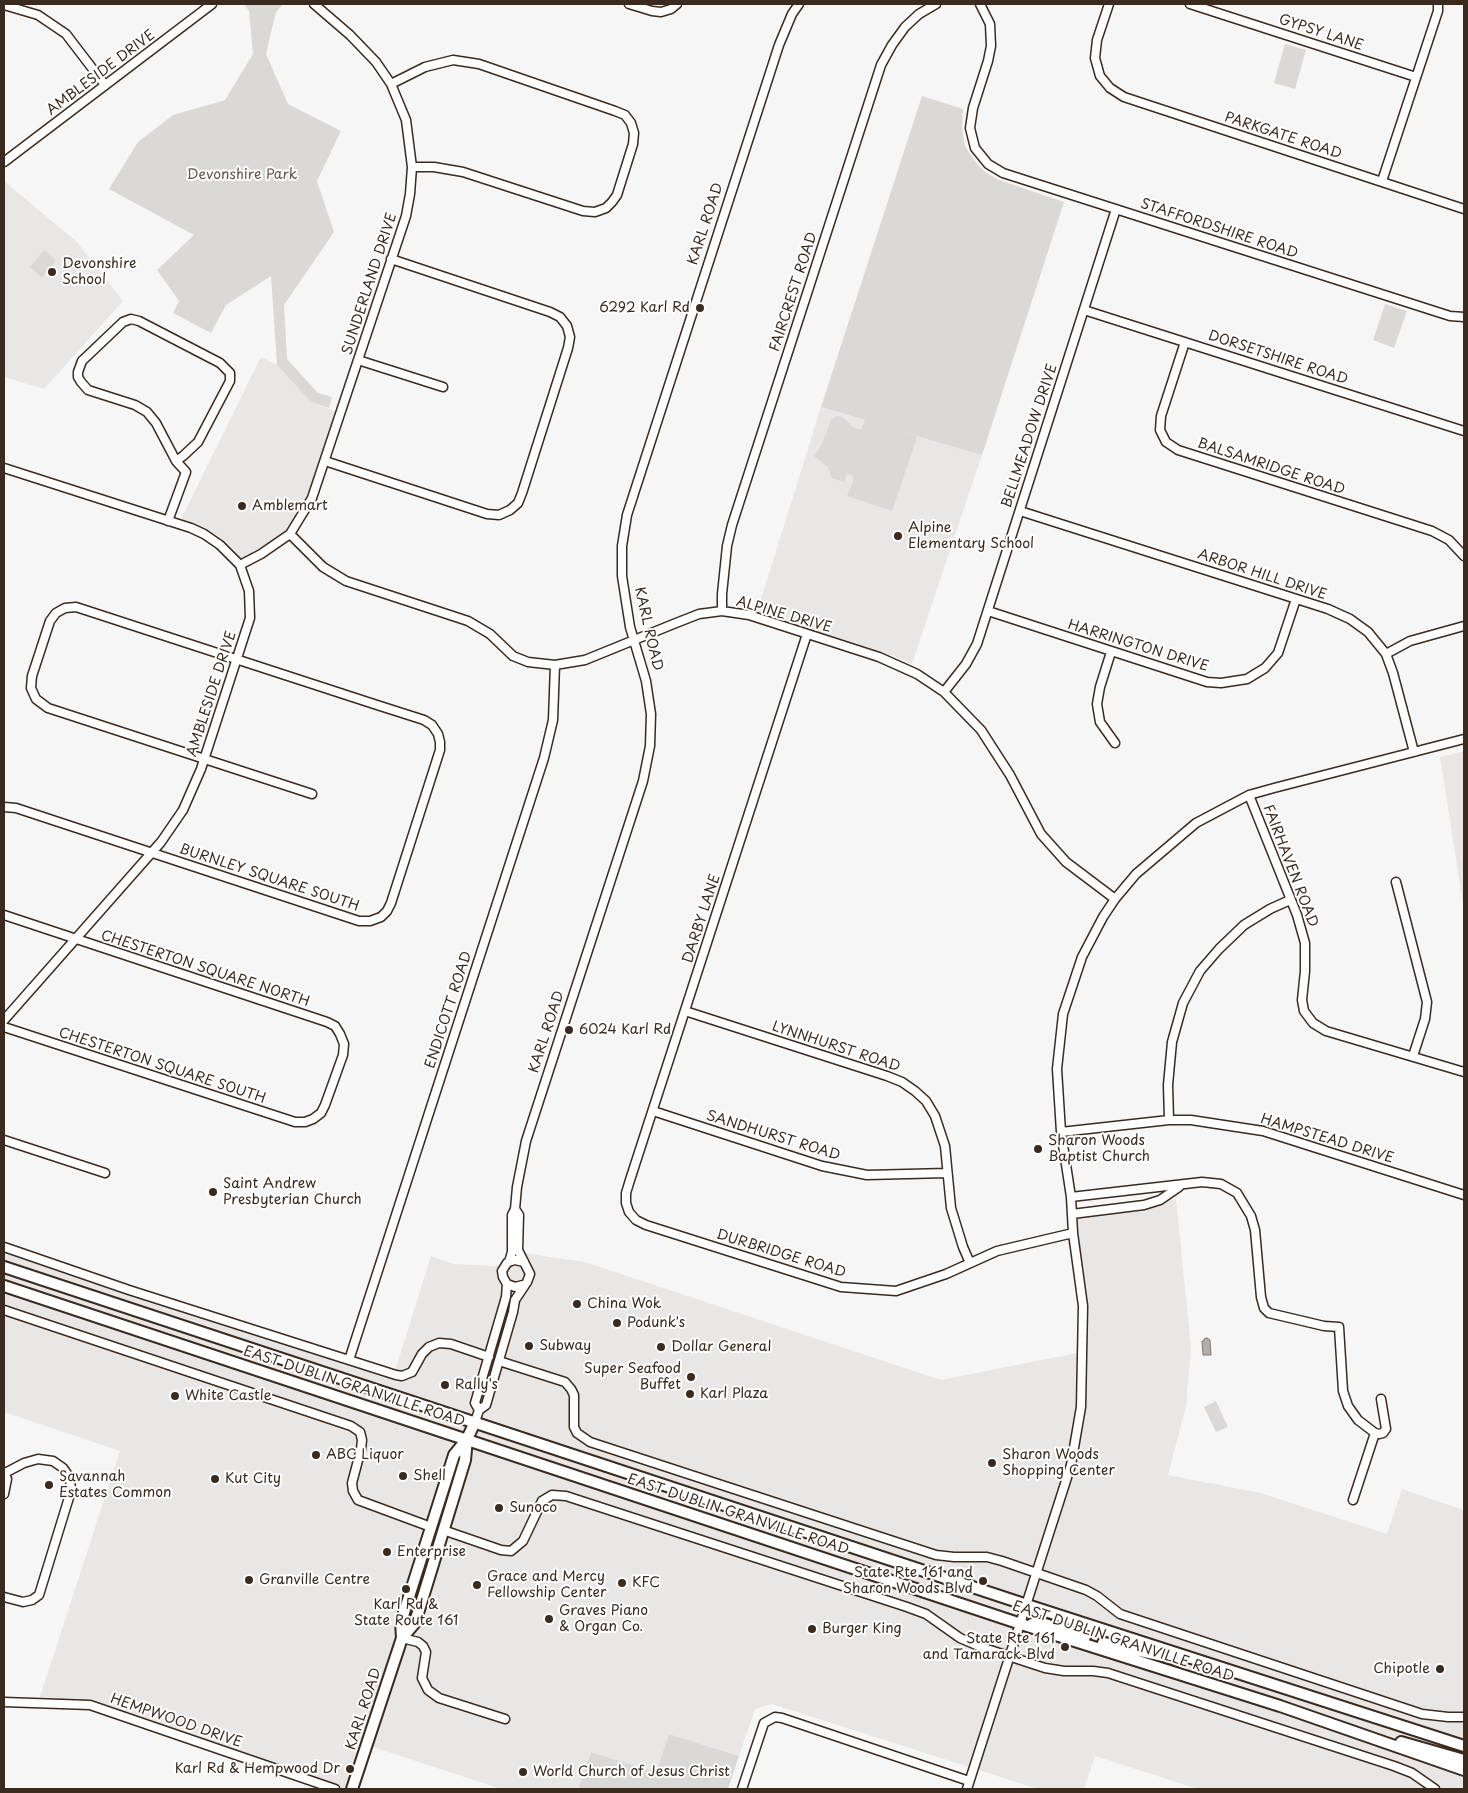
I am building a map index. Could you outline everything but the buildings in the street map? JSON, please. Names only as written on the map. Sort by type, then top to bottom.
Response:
[{"type":"main road","name":"EAST DUBLIN GRANVILLE ROAD","points":[[4,1267],[1027,1605],[1464,1746]]},
{"type":"main road","name":"EAST DUBLIN GRANVILLE ROAD","points":[[4,1286],[1021,1624],[1280,1706],[1464,1770]]},
{"type":"main road","name":"KARL ROAD","points":[[352,1789],[402,1638],[401,1622],[454,1455],[467,1439],[475,1422]]},
{"type":"main road","name":"KARL ROAD","points":[[402,1638],[414,1624],[466,1457],[467,1439]]},
{"type":"main road","points":[[1021,1624],[1045,1624],[1108,1645],[1222,1667]]},
{"type":"main road","points":[[1358,1733],[1419,1746],[1464,1760]]},
{"type":"street","name":"AMBLESIDE DRIVE","points":[[4,162],[212,4]]},
{"type":"street","name":"SUNDERLAND DRIVE","points":[[240,566],[290,534],[312,498],[406,216],[410,194],[412,167],[406,120],[391,84],[376,62],[350,35],[314,4]]},
{"type":"street","points":[[629,4],[661,12],[674,6]]},
{"type":"street","name":"KARL ROAD","points":[[508,1262],[512,1252],[512,1214],[515,1209],[517,1187],[526,1141],[643,781],[650,746],[651,714],[646,681],[630,627],[622,576],[622,546],[627,515],[779,45],[792,14],[799,4]]},
{"type":"street","name":"FAIRCREST ROAD","points":[[722,610],[727,546],[732,525],[881,65],[905,27],[919,14],[936,4]]},
{"type":"street","name":"STAFFORDSHIRE ROAD","points":[[980,4],[990,24],[992,46],[973,108],[970,128],[975,148],[988,164],[1002,173],[1450,316],[1464,317]]},
{"type":"street","name":"PARKGATE ROAD","points":[[1109,4],[1097,40],[1095,58],[1100,76],[1110,88],[1124,97],[1464,209]]},
{"type":"street","name":"GYPSY LANE","points":[[1190,4],[1416,77]]},
{"type":"street","points":[[1382,181],[1438,11],[1438,4]]},
{"type":"street","points":[[4,5],[38,16],[66,34],[104,85]]},
{"type":"street","points":[[391,84],[425,67],[453,60],[479,64],[616,111],[624,115],[631,123],[634,134],[633,144],[617,195],[606,208],[594,212],[583,211],[464,172],[434,167],[412,167]]},
{"type":"street","name":"BELLMEADOW DRIVE","points":[[944,692],[966,664],[977,644],[1116,209]]},
{"type":"street","points":[[325,461],[487,514],[499,515],[510,510],[518,503],[522,493],[568,348],[570,337],[567,326],[560,317],[550,312],[391,259]]},
{"type":"street","name":"DORSETSHIRE ROAD","points":[[1084,310],[1464,431]]},
{"type":"street","points":[[168,521],[186,472],[176,460],[156,423],[147,412],[135,405],[88,390],[80,382],[78,372],[82,361],[124,322],[131,319],[139,321],[220,363],[228,370],[230,381],[198,442],[176,460]]},
{"type":"street","name":"BALSAMRIDGE ROAD","points":[[1185,342],[1161,416],[1160,430],[1166,442],[1178,450],[1432,531],[1449,540],[1464,556]]},
{"type":"street","points":[[358,360],[443,387]]},
{"type":"street","name":"AMBLESIDE DRIVE","points":[[4,468],[191,528],[204,534],[220,545],[240,566],[249,591],[250,618],[195,787],[183,810],[161,842],[4,1020]]},
{"type":"street","name":"ARBOR HILL DRIVE","points":[[1020,511],[1328,609],[1350,618],[1368,632],[1386,654],[1414,752]]},
{"type":"street","name":"ALPINE DRIVE","points":[[290,534],[323,567],[346,580],[468,621],[490,634],[513,656],[528,662],[555,665],[585,660],[699,614],[722,610],[749,615],[879,657],[917,674],[944,692],[981,730],[1010,775],[1041,834],[1066,862],[1115,899]]},
{"type":"street","name":"HARRINGTON DRIVE","points":[[988,611],[1207,682],[1221,683],[1247,679],[1265,668],[1278,653],[1296,599]]},
{"type":"street","points":[[237,658],[86,609],[76,607],[65,608],[56,613],[50,621],[32,676],[32,688],[36,699],[48,708],[312,794]]},
{"type":"street","points":[[1386,654],[1410,641],[1464,626]]},
{"type":"street","name":"DARBY LANE","points":[[629,1212],[626,1203],[626,1193],[807,634]]},
{"type":"street","points":[[1111,652],[1100,687],[1097,704],[1100,722],[1115,743]]},
{"type":"street","name":"BURNLEY SQUARE SOUTH","points":[[4,807],[16,808],[359,921],[370,921],[381,917],[391,903],[440,750],[438,734],[424,720],[237,658]]},
{"type":"street","name":"ENDICOTT ROAD","points":[[348,1360],[544,758],[553,720],[555,665]]},
{"type":"street","points":[[742,1789],[762,1728],[768,1720],[775,1717],[968,1785],[1071,1465],[1081,1406],[1083,1306],[1073,1233],[1071,1198],[1061,1132],[1057,1069],[1064,1014],[1082,957],[1103,917],[1115,899],[1136,874],[1196,823],[1250,796],[1464,739]]},
{"type":"street","name":"FAIRHAVEN ROAD","points":[[1250,796],[1297,915],[1305,943],[1302,1000],[1304,1011],[1313,1023],[1326,1031],[1464,1072]]},
{"type":"street","points":[[1396,882],[1427,1002],[1414,1056]]},
{"type":"street","points":[[1169,1120],[1168,1085],[1172,1042],[1184,1003],[1200,971],[1244,925],[1270,909],[1290,900]]},
{"type":"street","name":"CHESTERTON SQUARE NORTH","points":[[4,915],[335,1026],[344,1044],[343,1055],[325,1106],[321,1114],[313,1119]]},
{"type":"street","name":"LYNNHURST ROAD","points":[[685,1011],[902,1082],[926,1101],[935,1116],[945,1146],[951,1208],[970,1263]]},
{"type":"street","name":"CHESTERTON SQUARE SOUTH","points":[[4,1027],[295,1122],[305,1122],[313,1119]]},
{"type":"street","name":"SANDHURST ROAD","points":[[653,1111],[822,1166],[867,1175],[947,1173]]},
{"type":"street","name":"HAMPSTEAD DRIVE","points":[[1061,1132],[1169,1120],[1191,1120],[1263,1131],[1464,1195]]},
{"type":"street","points":[[4,1140],[106,1173]]},
{"type":"street","points":[[1071,1198],[1202,1182],[1221,1184],[1237,1193],[1252,1216],[1264,1308],[1269,1313],[1324,1326],[1338,1327],[1343,1391],[1348,1406],[1358,1420],[1375,1433],[1383,1433],[1386,1429],[1381,1399]]},
{"type":"street","points":[[1072,1214],[1144,1205],[1160,1200],[1181,1186]]},
{"type":"street","name":"KARL ROAD","points":[[515,1209],[519,1214],[518,1250],[524,1262]]},
{"type":"street","name":"DURBRIDGE ROAD","points":[[629,1212],[636,1220],[646,1225],[842,1287],[896,1291],[946,1274],[997,1251],[1073,1233]]},
{"type":"street","name":"EAST DUBLIN GRANVILLE ROAD","points":[[4,1247],[129,1290],[396,1375],[402,1376],[412,1372],[422,1354],[429,1347],[439,1343],[451,1344],[488,1357]]},
{"type":"street","points":[[515,1260],[524,1262],[530,1274],[527,1282],[515,1287],[507,1284],[502,1272],[504,1267],[508,1262],[515,1260]]},
{"type":"street","name":"KARL ROAD","points":[[479,1410],[475,1403],[506,1297],[507,1284]]},
{"type":"street","name":"KARL ROAD","points":[[475,1422],[479,1410],[486,1405],[515,1300],[523,1285]]},
{"type":"street","points":[[4,1310],[351,1426],[360,1432],[362,1440],[362,1449],[352,1483],[358,1500],[431,1527]]},
{"type":"street","name":"EAST DUBLIN GRANVILLE ROAD","points":[[499,1361],[565,1382],[574,1395],[574,1427],[577,1433],[590,1442],[936,1555],[954,1558],[987,1557],[1036,1573],[1086,1590],[1120,1614],[1422,1714],[1464,1717]]},
{"type":"street","points":[[1353,1500],[1375,1433]]},
{"type":"street","points":[[4,1494],[6,1479],[4,1472],[24,1462],[38,1459],[53,1461],[63,1468],[70,1478],[71,1490],[39,1595],[32,1600],[23,1602],[7,1598]]},
{"type":"street","points":[[443,1530],[501,1550],[511,1550],[523,1541],[542,1501],[552,1495],[566,1496],[907,1607],[926,1614],[960,1638],[1045,1668],[1108,1673],[1394,1766],[1412,1773],[1435,1789]]},
{"type":"street","points":[[402,1638],[418,1642],[423,1646],[426,1652],[422,1678],[428,1690],[438,1698],[505,1719]]},
{"type":"street","name":"HEMPWOOD DRIVE","points":[[4,1702],[90,1705],[335,1789]]},
{"type":"shaded area","name":"Devonshire School","points":[[4,181],[77,242],[123,301],[44,389],[4,377]]},
{"type":"shaded area","points":[[261,357],[277,365],[311,402],[341,414],[314,498],[287,538],[249,567],[231,547],[216,535],[203,528],[180,521]]},
{"type":"shaded area","points":[[821,407],[982,455],[912,664],[893,656],[757,612]]},
{"type":"shaded area","points":[[1464,751],[1464,911],[1440,757]]},
{"type":"shaded area","points":[[1176,1199],[1191,1348],[1186,1406],[1168,1475],[1261,1493],[1387,1534],[1402,1489],[1464,1510],[1464,1789],[1198,1789],[1095,1756],[1084,1789],[1038,1789],[772,1704],[755,1709],[739,1756],[669,1734],[656,1772],[591,1752],[578,1789],[501,1789],[367,1745],[352,1789],[335,1789],[90,1705],[37,1706],[120,1451],[4,1412],[4,1249],[394,1374],[431,1256],[454,1264],[513,1267],[516,1252],[585,1262],[941,1380],[1082,1352],[1073,1251],[1067,1243],[1074,1208]]},
{"type":"shaded area","points":[[1207,1338],[1210,1340],[1211,1355],[1203,1355],[1202,1341]]},
{"type":"green space","name":"Devonshire Park","points":[[244,4],[283,4],[276,12],[266,54],[288,104],[341,131],[317,181],[334,232],[284,305],[287,359],[318,393],[332,397],[329,408],[311,402],[277,365],[271,276],[226,305],[211,333],[173,313],[179,301],[157,270],[194,235],[109,189],[138,142],[173,115],[225,100],[253,54],[249,11]]},
{"type":"green space","points":[[1285,44],[1306,50],[1295,89],[1274,83]]},
{"type":"green space","points":[[922,96],[963,109],[962,128],[965,146],[985,172],[999,180],[1064,202],[982,455],[903,432],[917,437],[892,511],[847,496],[854,479],[851,475],[847,474],[844,482],[832,478],[828,467],[814,456],[821,446],[831,420],[837,416],[842,417],[853,427],[861,430],[865,420],[821,407]]},
{"type":"green space","points":[[44,250],[56,260],[42,278],[30,267]]},
{"type":"green space","points":[[1385,304],[1407,311],[1394,348],[1373,340]]},
{"type":"green space","points":[[1216,1401],[1228,1427],[1216,1432],[1204,1407]]},
{"type":"green space","points":[[669,1734],[739,1756],[728,1789],[578,1789],[591,1752],[656,1772]]},
{"type":"place","name":"Devonshire School","points":[[52,272]]},
{"type":"place","name":"6292 Karl Rd","points":[[700,308]]},
{"type":"place","name":"Amblemart","points":[[242,506]]},
{"type":"place","name":"Alpine Elementary School","points":[[898,536]]},
{"type":"place","name":"6024 Karl Rd","points":[[569,1030]]},
{"type":"place","name":"Sharon Woods Baptist Church","points":[[1038,1149]]},
{"type":"place","name":"Saint Andrew Presbyterian Church","points":[[213,1192]]},
{"type":"place","name":"China Wok","points":[[577,1304]]},
{"type":"place","name":"Podunk's","points":[[617,1323]]},
{"type":"place","name":"Subway","points":[[529,1346]]},
{"type":"place","name":"Dollar General","points":[[661,1347]]},
{"type":"place","name":"Super Seafood Buffet","points":[[691,1377]]},
{"type":"place","name":"Rally's","points":[[445,1385]]},
{"type":"place","name":"Karl Plaza","points":[[690,1394]]},
{"type":"place","name":"White Castle","points":[[175,1396]]},
{"type":"place","name":"ABC Liquor","points":[[316,1455]]},
{"type":"place","name":"Sharon Woods Shopping Center","points":[[992,1463]]},
{"type":"place","name":"Shell","points":[[403,1476]]},
{"type":"place","name":"Kut City","points":[[215,1479]]},
{"type":"place","name":"Savannah Estates Common","points":[[49,1485]]},
{"type":"place","name":"Sunoco","points":[[499,1508]]},
{"type":"place","name":"Enterprise","points":[[387,1552]]},
{"type":"place","name":"Granville Centre","points":[[249,1580]]},
{"type":"place","name":"State Rte 161 and Sharon Woods Blvd","points":[[983,1581]]},
{"type":"place","name":"KFC","points":[[622,1583]]},
{"type":"place","name":"Grace and Mercy Fellowship Center","points":[[477,1585]]},
{"type":"place","name":"Karl Rd & State Route 161","points":[[406,1589]]},
{"type":"place","name":"Graves Piano & Organ Co.","points":[[549,1619]]},
{"type":"place","name":"Burger King","points":[[812,1629]]},
{"type":"place","name":"State Rte 161 and Tamarack Blvd","points":[[1065,1647]]},
{"type":"place","name":"Chipotle","points":[[1440,1669]]},
{"type":"place","name":"Karl Rd & Hempwood Dr","points":[[350,1769]]},
{"type":"place","name":"World Church of Jesus Christ","points":[[523,1772]]}]
